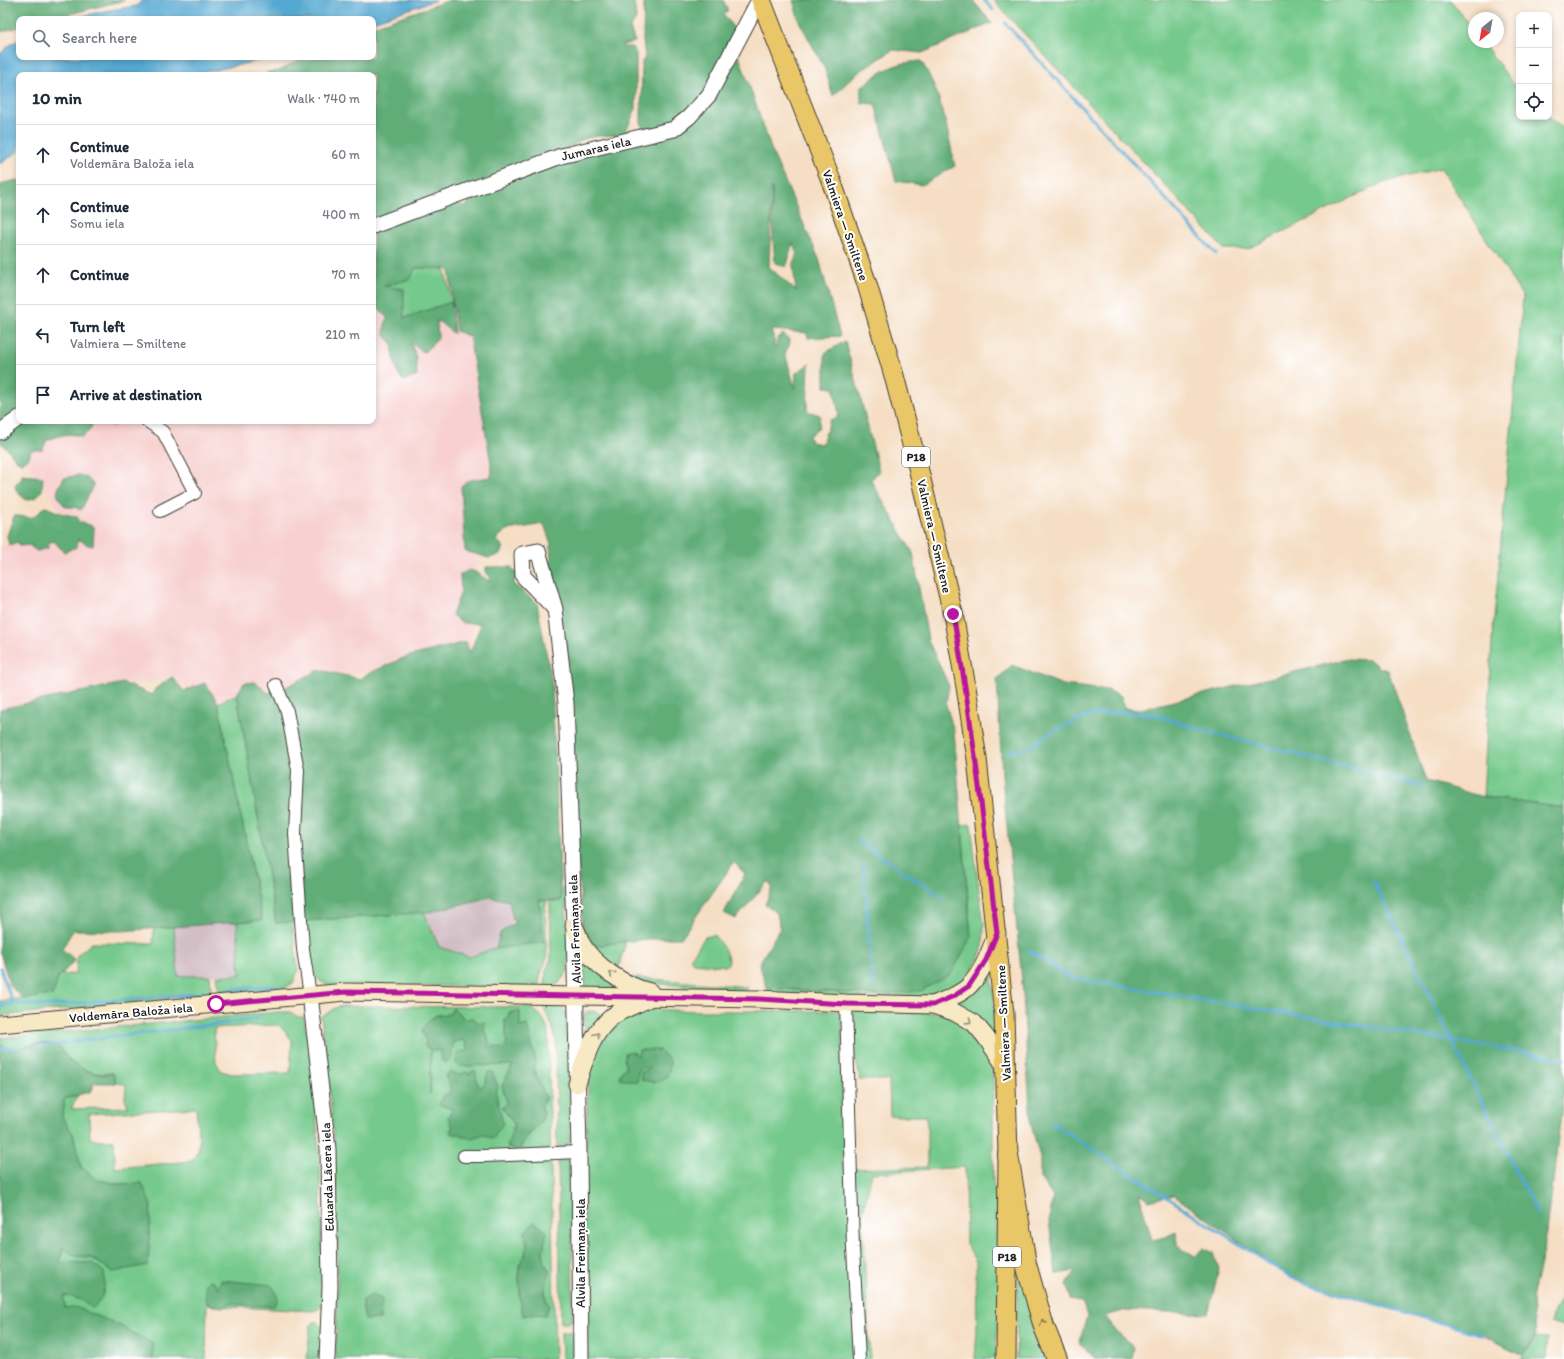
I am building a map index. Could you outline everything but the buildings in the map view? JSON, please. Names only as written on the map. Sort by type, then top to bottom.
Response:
[{"type":"highway","points":[[1008,1154],[1026,1264],[1044,1328],[1057,1359]]},
{"type":"main road","name":"Valmiera — Smiltene","points":[[760,0],[831,180],[866,281],[893,372],[918,467],[953,614],[977,759],[997,933],[1004,1014],[1008,1154],[1006,1359]]},
{"type":"main road","points":[[574,926],[582,944],[594,959],[624,983],[642,990],[688,998],[759,999],[846,1004],[933,1005],[954,1012],[974,1023],[985,1036],[1006,1067]]},
{"type":"main road","points":[[933,1005],[954,996],[969,986],[986,960],[997,933]]},
{"type":"main road","name":"Voldemāra Baloža iela","points":[[0,1024],[346,992],[688,998]]},
{"type":"main road","points":[[577,1084],[588,1051],[596,1034],[613,1016],[653,997]]},
{"type":"street","name":"Jumaras iela","points":[[376,225],[561,156],[674,129],[689,117],[709,95],[760,0]]},
{"type":"street","points":[[0,432],[16,420]]},
{"type":"street","points":[[151,424],[163,432],[195,493],[160,511]]},
{"type":"street","name":"Alvila Freimaņa iela","points":[[555,609],[524,576],[522,554],[538,550],[555,609],[566,703],[574,926],[579,1152],[581,1359]]},
{"type":"street","points":[[276,685],[287,712],[298,770],[295,834],[303,949],[310,995]]},
{"type":"street","name":"Eduarda Lācera iela","points":[[310,995],[328,1149],[330,1287],[327,1359]]},
{"type":"street","points":[[846,1004],[852,1248],[859,1359]]},
{"type":"street","points":[[464,1156],[579,1152]]},
{"type":"shaded area","points":[[445,275],[469,336],[492,469],[491,477],[479,495],[470,653],[237,694],[218,703],[173,680],[123,683],[0,709],[0,548],[59,509],[11,438],[30,424],[376,424],[376,277]]},
{"type":"shaded area","points":[[466,864],[520,903],[502,945],[470,957],[439,947],[423,910]]},
{"type":"shaded area","points":[[172,895],[235,907],[240,975],[178,976]]},
{"type":"green space","points":[[0,0],[125,0],[62,16],[16,16],[16,28],[0,32]]},
{"type":"green space","points":[[450,0],[634,0],[636,19],[630,28],[635,42],[622,45],[623,47],[632,47],[636,53],[636,108],[625,134],[587,138],[560,152],[548,154],[543,153],[535,161],[376,221],[376,72],[267,72],[279,71],[299,60],[376,60],[376,25]]},
{"type":"green space","points":[[644,0],[723,0],[728,10],[724,14],[736,32],[700,101],[678,120],[644,131],[641,122],[642,62],[645,57],[643,41]]},
{"type":"green space","points":[[793,0],[974,0],[974,2],[992,23],[922,53],[893,50],[856,74],[833,96],[825,69],[799,21]]},
{"type":"green space","points":[[993,0],[1451,0],[1468,24],[1468,48],[1487,48],[1516,87],[1516,120],[1552,120],[1563,129],[1564,808],[1483,797],[1492,641],[1523,297],[1441,168],[1382,183],[1248,249],[1224,249]]},
{"type":"green space","points":[[739,56],[773,154],[819,259],[840,336],[808,338],[807,333],[774,330],[771,331],[775,341],[773,346],[776,346],[778,338],[783,334],[790,340],[789,346],[785,353],[795,388],[796,373],[809,364],[807,411],[820,415],[819,427],[809,436],[811,442],[822,444],[830,420],[839,416],[834,388],[825,387],[825,353],[845,341],[879,471],[871,480],[913,553],[928,640],[949,686],[946,705],[954,731],[971,938],[951,974],[921,991],[879,995],[767,988],[759,964],[780,928],[777,913],[765,905],[772,887],[768,881],[736,919],[724,913],[745,874],[734,862],[681,938],[612,943],[589,947],[584,938],[550,566],[551,544],[544,524],[507,530],[497,538],[497,541],[503,546],[500,555],[489,558],[465,551],[461,486],[470,480],[491,477],[492,469],[469,336],[456,331],[449,269],[415,268],[411,279],[384,286],[404,289],[404,318],[451,302],[454,334],[437,320],[438,339],[424,352],[411,343],[416,357],[417,376],[403,381],[400,377],[395,363],[392,342],[386,337],[384,332],[387,318],[376,305],[376,230],[397,219],[425,216],[433,208],[457,203],[465,206],[468,205],[466,195],[548,159],[665,137],[712,98]],"holes":[[[772,188],[772,222],[775,263],[786,267],[793,243],[797,252],[793,266],[796,291],[769,267]]]},
{"type":"green space","points":[[921,61],[939,99],[955,166],[922,185],[896,181],[875,104],[861,103],[861,87],[876,76],[889,68]]},
{"type":"green space","points":[[16,180],[16,413],[0,427],[0,184]]},
{"type":"green space","points":[[443,262],[453,307],[393,320],[382,276]]},
{"type":"green space","points":[[16,423],[92,424],[90,430],[82,437],[64,435],[47,440],[42,450],[31,450],[29,458],[22,463],[17,461],[1,443],[0,434]]},
{"type":"green space","points":[[22,475],[43,477],[42,490],[37,497],[26,500],[16,491],[15,484],[22,479]]},
{"type":"green space","points":[[79,475],[86,477],[94,485],[81,510],[74,507],[66,507],[58,496],[59,486],[64,478]]},
{"type":"green space","points":[[46,507],[61,513],[76,516],[78,518],[78,522],[90,525],[94,528],[93,546],[88,545],[78,539],[77,547],[64,552],[54,541],[48,543],[48,548],[37,551],[31,547],[32,545],[19,546],[18,542],[9,545],[7,536],[14,516],[35,516]]},
{"type":"green space","points":[[486,567],[511,567],[518,574],[513,584],[537,603],[552,684],[561,901],[539,900],[544,942],[496,949],[500,933],[514,923],[509,901],[490,897],[430,912],[276,923],[237,694],[244,683],[254,682],[267,692],[278,694],[288,686],[319,670],[361,679],[365,675],[406,657],[466,642],[470,653],[481,624],[463,623],[452,615],[461,592],[460,575],[469,570],[476,572],[489,581],[490,577],[486,573]]},
{"type":"green space","points":[[1348,659],[1370,660],[1380,668],[1388,670],[1426,781],[1483,797],[1564,808],[1564,1088],[1547,1233],[1532,1299],[1535,1337],[1522,1355],[1483,1335],[1295,1280],[1173,1195],[1149,1201],[1139,1194],[1152,1240],[1165,1237],[1176,1232],[1179,1247],[1195,1257],[1203,1248],[1214,1253],[1219,1269],[1208,1314],[1127,1310],[1104,1316],[1117,1332],[1134,1347],[1132,1359],[1097,1359],[1079,1344],[1087,1316],[1083,1304],[1070,1299],[1067,1284],[1075,1271],[1056,1274],[1049,1221],[1053,1197],[1040,1178],[1040,1157],[1031,1125],[1022,981],[1002,776],[997,679],[1012,665],[1063,685],[1108,690],[1121,696],[1125,708],[1137,710]]},
{"type":"green space","points":[[172,677],[184,691],[205,683],[218,703],[262,920],[122,931],[73,930],[62,949],[75,960],[58,978],[53,995],[23,999],[10,986],[0,952],[0,709],[123,683],[152,695],[155,689]]},
{"type":"green space","points":[[237,694],[276,923],[292,922],[298,971],[293,983],[277,990],[221,995],[217,976],[240,975],[237,922],[262,920],[218,703]]},
{"type":"green space","points":[[971,824],[984,924],[983,946],[978,960],[971,972],[962,981],[947,991],[921,997],[848,998],[769,992],[767,988],[879,995],[971,938],[962,825]]},
{"type":"green space","points":[[561,888],[566,889],[568,971],[558,984],[545,988],[546,971],[551,958],[550,901],[561,901]]},
{"type":"green space","points":[[539,900],[547,901],[545,908],[547,958],[540,976],[539,987],[326,985],[312,972],[306,921],[424,912],[439,947],[470,957],[497,947]]},
{"type":"green space","points":[[174,927],[178,976],[210,976],[211,990],[209,995],[0,1016],[0,1001],[53,994],[29,976],[76,974],[77,955],[92,943],[153,944],[154,928]]},
{"type":"green space","points":[[714,935],[725,950],[729,962],[726,966],[693,963],[690,959],[705,937]]},
{"type":"green space","points":[[626,941],[620,967],[615,968],[589,947]]},
{"type":"green space","points":[[583,957],[619,987],[617,990],[585,988]]},
{"type":"green space","points":[[991,970],[997,1031],[995,1034],[991,1034],[958,1005],[959,1000],[985,973]]},
{"type":"green space","points":[[627,977],[748,987],[746,991],[742,992],[630,981]]},
{"type":"green space","points":[[545,1000],[554,1002],[561,1006],[568,1017],[569,1022],[570,1142],[566,1148],[557,1147],[556,1042],[552,1025],[545,1011]]},
{"type":"green space","points":[[339,1007],[526,1007],[534,1010],[545,1022],[548,1030],[555,1359],[335,1359],[337,1316],[336,1187],[334,1144],[321,1016]],"holes":[[[453,1008],[466,1021],[479,1023],[487,1034],[490,1049],[493,1046],[502,1049],[507,1044],[505,1021],[510,1012],[520,1028],[527,1025],[536,1062],[533,1069],[536,1073],[541,1107],[544,1114],[540,1123],[528,1136],[519,1150],[514,1124],[502,1086],[513,1065],[468,1050],[464,1040],[453,1042],[431,1050],[430,1094],[430,1020],[436,1015],[450,1014]],[[525,1232],[547,1232],[543,1253],[545,1262],[550,1272],[545,1289],[549,1306],[545,1315],[532,1314],[520,1299],[519,1266],[525,1255],[527,1244]]]},
{"type":"green space","points":[[453,1008],[466,1020],[472,1017],[479,1023],[485,1023],[484,1031],[487,1034],[490,1048],[493,1046],[502,1049],[507,1044],[505,1021],[510,1012],[520,1011],[520,1027],[527,1025],[536,1062],[533,1069],[546,1098],[541,1106],[544,1114],[540,1123],[528,1135],[519,1150],[507,1147],[514,1124],[502,1107],[507,1103],[502,1086],[513,1065],[459,1066],[456,1063],[457,1054],[460,1051],[467,1052],[468,1050],[464,1040],[453,1042],[452,1056],[446,1063],[442,1061],[439,1050],[431,1050],[425,1046],[426,1041],[422,1031],[424,1026],[437,1016],[450,1014]]},
{"type":"green space","points":[[644,1009],[698,1011],[837,1011],[842,1015],[844,1169],[927,1167],[927,1116],[890,1116],[889,1080],[859,1080],[859,1071],[849,1044],[852,1013],[860,1010],[947,1014],[973,1033],[988,1052],[993,1073],[993,1182],[1002,1236],[996,1359],[975,1359],[977,1330],[976,1262],[966,1244],[965,1167],[872,1173],[862,1216],[870,1359],[588,1359],[584,1195],[588,1084],[591,1051],[602,1034],[625,1014]]},
{"type":"green space","points":[[593,1011],[604,1016],[591,1034],[585,1033],[584,1016],[586,1012]]},
{"type":"green space","points":[[278,1012],[290,1012],[298,1017],[304,1017],[313,1073],[320,1166],[323,1298],[321,1307],[313,1311],[213,1306],[207,1303],[206,1359],[153,1359],[152,1344],[65,1308],[60,1263],[63,1248],[76,1256],[90,1257],[113,1272],[142,1183],[119,1184],[97,1180],[81,1167],[73,1134],[62,1117],[64,1099],[78,1095],[71,1109],[128,1107],[125,1099],[126,1084],[116,1083],[113,1073],[101,1074],[79,1068],[74,1065],[56,1046],[44,1043],[34,1044],[10,1051],[3,1045],[0,1047],[0,1038]],"holes":[[[279,1025],[292,1040],[290,1073],[232,1074],[221,1071],[216,1062],[214,1028]],[[196,1108],[199,1142],[198,1151],[192,1161],[115,1168],[114,1141],[90,1139],[89,1114]]]},
{"type":"green space","points":[[48,1043],[60,1047],[70,1062],[85,1070],[101,1075],[113,1073],[116,1083],[94,1083],[92,1091],[64,1099],[62,1117],[73,1134],[81,1167],[97,1180],[119,1184],[142,1183],[151,1206],[148,1265],[113,1272],[90,1257],[76,1256],[63,1248],[60,1262],[92,1263],[104,1272],[104,1287],[102,1296],[93,1308],[82,1300],[64,1295],[65,1308],[75,1307],[117,1324],[153,1344],[153,1359],[0,1359],[0,1047],[2,1045],[10,1051],[27,1046]]},
{"type":"green space","points":[[639,1050],[659,1050],[670,1060],[670,1067],[664,1079],[655,1082],[642,1080],[641,1073],[648,1070],[650,1067],[639,1069],[637,1082],[619,1078],[626,1067],[624,1061],[626,1052],[633,1052],[638,1056]]},
{"type":"green space","points":[[475,1070],[477,1082],[480,1088],[485,1084],[488,1072],[492,1072],[498,1086],[496,1094],[503,1123],[493,1139],[483,1134],[471,1138],[459,1134],[451,1134],[450,1130],[453,1129],[448,1117],[453,1109],[439,1105],[442,1097],[450,1093],[450,1087],[445,1076],[450,1072],[459,1075],[466,1072],[469,1074]]},
{"type":"green space","points":[[558,1157],[563,1157],[571,1163],[573,1314],[572,1320],[567,1323],[561,1323]]},
{"type":"green space","points":[[534,1222],[547,1232],[543,1253],[545,1262],[550,1272],[545,1289],[549,1306],[545,1315],[532,1314],[523,1316],[520,1299],[519,1266],[525,1255],[527,1244],[525,1232]]},
{"type":"green space","points":[[1018,1259],[1047,1359],[1016,1359]]},
{"type":"green space","points":[[209,1280],[213,1281],[218,1288],[221,1280],[271,1285],[276,1292],[278,1299],[274,1306],[230,1303],[224,1308],[207,1303],[205,1284]]},
{"type":"green space","points":[[372,1295],[382,1299],[380,1319],[365,1320],[363,1300]]},
{"type":"green space","points":[[1564,1295],[1564,1325],[1550,1323],[1563,1296]]},
{"type":"green space","points":[[316,1321],[322,1327],[321,1358],[307,1359],[310,1327]]},
{"type":"green space","points":[[561,1332],[571,1333],[573,1337],[574,1359],[562,1359]]},
{"type":"green space","points":[[1535,1337],[1548,1338],[1546,1359],[1521,1359]]},
{"type":"water","points":[[437,0],[376,20],[376,16],[83,16],[103,11],[136,6],[142,1]]},
{"type":"water","points":[[16,42],[16,60],[259,60],[206,72],[16,72],[16,153],[0,164],[0,54]]},
{"type":"waterway","points":[[984,0],[993,10]]},
{"type":"waterway","points":[[1005,23],[1216,254]]},
{"type":"waterway","points":[[1008,751],[1027,749],[1054,731],[1095,714],[1123,712],[1156,715],[1198,729],[1423,786]]},
{"type":"waterway","points":[[859,842],[942,897]]},
{"type":"waterway","points":[[863,865],[873,985]]},
{"type":"waterway","points":[[1373,880],[1537,1214]]},
{"type":"waterway","points":[[1028,950],[1071,978],[1564,1059]]},
{"type":"waterway","points":[[0,968],[13,1003]]},
{"type":"waterway","points":[[227,990],[277,986]]},
{"type":"waterway","points":[[0,1007],[13,1003],[44,1006],[204,993]]},
{"type":"waterway","points":[[40,1046],[258,1019]]},
{"type":"waterway","points":[[0,1048],[20,1048]]},
{"type":"waterway","points":[[1052,1123],[1295,1280],[1483,1335]]},
{"type":"route","points":[[216,1004],[346,992],[542,994],[575,996],[759,999],[846,1004],[933,1005],[954,996],[969,986],[978,974],[986,960],[997,933],[977,759],[953,614]]}]
